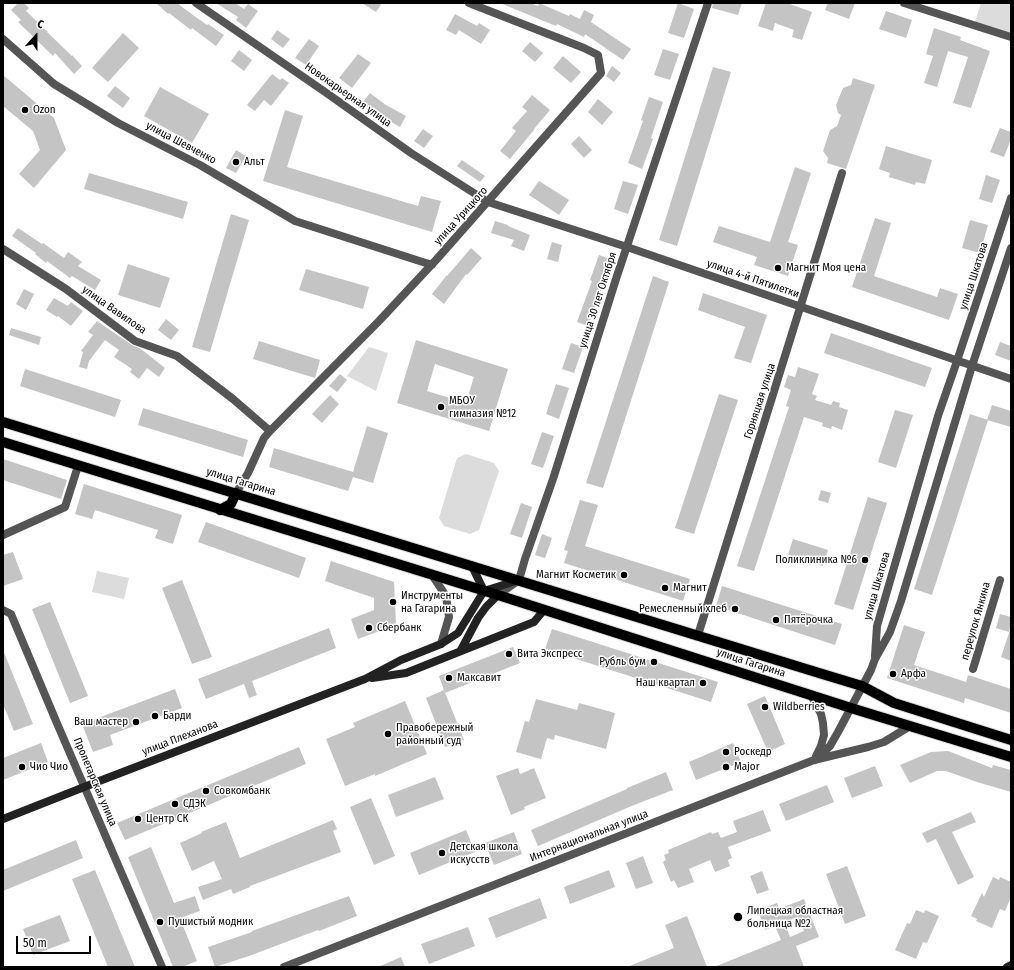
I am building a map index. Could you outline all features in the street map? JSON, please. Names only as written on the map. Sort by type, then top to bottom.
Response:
[{"type":"main road","name":"улица Гагарина","points":[[3,422],[862,686],[894,703],[1011,740]]},
{"type":"main road","name":"улица Гагарина","points":[[3,442],[498,595],[851,708],[1011,757]]},
{"type":"main road","points":[[220,510],[231,504],[236,493]]},
{"type":"main road","points":[[472,566],[484,591],[478,618]]},
{"type":"main road","points":[[484,591],[519,580]]},
{"type":"main road","name":"улица Плеханова","points":[[3,819],[365,679],[401,660],[441,644],[458,633],[484,591]]},
{"type":"main road","points":[[461,650],[478,618],[498,595]]},
{"type":"main road","name":"улица Плеханова","points":[[365,679],[406,674],[461,650],[534,622],[544,610]]},
{"type":"main road","points":[[1007,967],[1011,965]]},
{"type":"street","name":"Новокарьерная улица","points":[[196,3],[328,94],[411,154],[488,202]]},
{"type":"street","name":"улица Урицкого","points":[[236,493],[248,473],[264,438],[270,431],[380,321],[432,265],[601,73],[598,55],[584,48],[468,3]]},
{"type":"street","name":"улица 30 лет Октября","points":[[519,580],[708,3]]},
{"type":"street","points":[[904,3],[1011,37]]},
{"type":"street","name":"улица Шевченко","points":[[3,39],[54,84],[118,123],[200,165],[295,220],[432,265]]},
{"type":"street","name":"Горняцкая улица","points":[[698,636],[842,173]]},
{"type":"street","name":"улица Шкатова","points":[[875,659],[877,626],[938,416],[1011,198]]},
{"type":"street","name":"улица 4-й Пятилетки","points":[[488,202],[627,247],[1011,379]]},
{"type":"street","points":[[814,760],[830,746],[890,632],[901,601],[972,366],[1011,248]]},
{"type":"street","name":"улица Вавилова","points":[[3,249],[66,289],[135,341],[177,356],[233,399],[270,431]]},
{"type":"street","points":[[3,536],[65,507],[78,466]]},
{"type":"street","points":[[432,575],[446,596],[449,617],[441,644]]},
{"type":"street","points":[[498,595],[519,580]]},
{"type":"street","name":"переулок Янкина","points":[[973,669],[1000,580]]},
{"type":"street","name":"Пролетарская улица","points":[[3,610],[12,614],[56,721],[162,967]]},
{"type":"street","points":[[811,695],[821,714],[824,735],[821,746],[814,760]]},
{"type":"street","points":[[814,760],[884,742],[910,726]]},
{"type":"street","name":"Интернациональная улица","points":[[284,967],[814,760]]},
{"type":"shaded area","points":[[981,3],[1011,3],[1011,34],[975,22]]},
{"type":"shaded area","points":[[369,347],[388,353],[376,391],[347,376]]},
{"type":"shaded area","points":[[466,454],[494,463],[499,471],[479,530],[470,534],[444,526],[439,518],[457,458]]},
{"type":"shaded area","points":[[97,571],[129,578],[124,599],[92,592]]},
{"type":"building","points":[[18,3],[24,3],[29,8],[26,11],[82,66],[74,74],[55,53],[53,56],[18,22],[21,20],[11,10]]},
{"type":"building","points":[[156,3],[177,3],[207,25],[208,24],[224,35],[216,46],[192,28],[191,30],[169,13],[168,14]]},
{"type":"building","points":[[216,3],[235,3],[244,9],[248,4],[258,11],[246,28],[236,20],[238,17]]},
{"type":"building","points":[[362,3],[382,3],[376,12]]},
{"type":"building","points":[[500,3],[530,3],[538,6],[539,3],[569,16],[570,14],[580,19],[584,10],[594,15],[591,22],[631,49],[623,60],[585,34],[584,37],[557,24],[556,26]]},
{"type":"building","points":[[678,3],[694,9],[684,38],[668,33]]},
{"type":"building","points":[[713,3],[742,3],[738,15],[712,8]]},
{"type":"building","points":[[766,3],[787,3],[812,12],[802,40],[792,37],[794,30],[775,23],[773,31],[758,26]]},
{"type":"building","points":[[828,3],[855,3],[849,19],[825,10]]},
{"type":"building","points":[[886,11],[912,20],[906,38],[879,29]]},
{"type":"building","points":[[455,14],[477,26],[479,23],[490,30],[481,44],[459,30],[456,35],[446,30]]},
{"type":"building","points":[[934,28],[961,37],[960,40],[990,51],[971,108],[953,103],[968,57],[948,51],[937,87],[924,83],[933,56],[926,54]]},
{"type":"building","points":[[277,30],[290,39],[283,48],[271,39]]},
{"type":"building","points":[[123,33],[139,48],[108,82],[92,68]]},
{"type":"building","points":[[309,39],[319,46],[306,65],[295,58]]},
{"type":"building","points":[[530,42],[543,53],[535,62],[522,51]]},
{"type":"building","points":[[663,49],[679,54],[670,80],[654,75]]},
{"type":"building","points":[[239,50],[252,60],[244,71],[231,61]]},
{"type":"building","points":[[358,54],[371,63],[352,88],[339,78]]},
{"type":"building","points":[[563,56],[581,72],[571,83],[553,68]]},
{"type":"building","points":[[612,66],[621,73],[614,82],[606,76]]},
{"type":"building","points":[[713,67],[731,72],[677,246],[659,240]]},
{"type":"building","points":[[272,74],[280,80],[282,78],[289,83],[271,106],[264,100],[255,111],[247,105]]},
{"type":"building","points":[[3,75],[54,118],[66,150],[34,188],[19,174],[40,150],[33,131],[3,106]]},
{"type":"building","points":[[853,78],[875,85],[846,169],[827,163],[828,158],[823,151],[830,130],[837,126],[841,115],[838,113],[836,105],[843,88],[851,85]]},
{"type":"building","points":[[115,86],[130,98],[123,108],[107,96]]},
{"type":"building","points":[[160,87],[209,114],[192,143],[144,116]]},
{"type":"building","points":[[370,93],[386,105],[406,116],[400,127],[377,114],[362,103]]},
{"type":"building","points":[[532,95],[550,110],[510,159],[500,151],[516,131],[512,128],[527,111],[522,107]]},
{"type":"building","points":[[649,97],[663,102],[651,138],[653,139],[642,169],[628,163],[643,121],[641,120]]},
{"type":"building","points":[[598,99],[613,112],[602,125],[588,112]]},
{"type":"building","points":[[285,110],[303,116],[287,167],[418,206],[421,196],[441,201],[432,232],[263,181]]},
{"type":"building","points":[[1000,128],[1011,132],[1011,139],[1004,157],[990,152]]},
{"type":"building","points":[[423,129],[433,136],[424,148],[414,141]]},
{"type":"building","points":[[579,136],[592,150],[584,158],[571,144]]},
{"type":"building","points":[[886,146],[932,160],[925,184],[916,182],[915,185],[889,177],[890,173],[879,169]]},
{"type":"building","name":"Альт","points":[[236,150],[246,156],[236,173],[226,168]]},
{"type":"building","points":[[462,160],[485,176],[480,182],[457,166]]},
{"type":"building","points":[[795,167],[811,173],[788,242],[798,245],[788,276],[754,265],[757,257],[713,242],[719,226],[770,242]]},
{"type":"building","points":[[89,173],[188,202],[183,219],[84,189]]},
{"type":"building","points":[[986,175],[1000,180],[992,203],[979,199]]},
{"type":"building","points":[[539,181],[569,200],[559,215],[529,195]]},
{"type":"building","points":[[623,181],[638,185],[628,214],[614,209]]},
{"type":"building","points":[[231,214],[249,220],[210,352],[192,347]]},
{"type":"building","points":[[875,218],[891,223],[874,276],[937,297],[940,288],[958,294],[949,320],[852,287]]},
{"type":"building","points":[[970,220],[988,225],[980,253],[962,248]]},
{"type":"building","points":[[495,221],[530,235],[524,251],[511,246],[514,240],[491,233]]},
{"type":"building","points":[[18,228],[64,258],[68,252],[82,262],[78,266],[101,280],[95,290],[72,276],[70,278],[47,261],[46,263],[35,254],[36,253],[12,236]]},
{"type":"building","points":[[552,242],[562,245],[558,262],[547,259]]},
{"type":"building","points":[[471,248],[482,258],[467,275],[466,274],[444,304],[432,294]]},
{"type":"building","points":[[599,255],[612,260],[588,326],[577,322],[592,281],[590,280]]},
{"type":"building","points":[[128,264],[170,278],[160,308],[118,295]]},
{"type":"building","points":[[306,269],[369,287],[363,309],[299,290]]},
{"type":"building","points":[[653,276],[669,282],[603,488],[586,483]]},
{"type":"building","points":[[24,289],[34,294],[26,310],[16,304]]},
{"type":"building","points":[[703,293],[767,315],[751,363],[734,358],[745,327],[698,310]]},
{"type":"building","points":[[54,298],[68,306],[71,302],[83,311],[71,326],[58,316],[57,317],[46,310]]},
{"type":"building","points":[[166,319],[179,330],[171,340],[158,330]]},
{"type":"building","points":[[97,321],[132,345],[141,349],[165,368],[159,377],[147,368],[139,379],[130,372],[132,369],[114,357],[119,350],[105,340],[89,361],[87,369],[79,367],[83,352],[81,351],[93,335],[88,332]]},
{"type":"building","points":[[11,328],[41,337],[39,345],[9,335]]},
{"type":"building","points":[[831,333],[932,368],[925,387],[824,353]]},
{"type":"building","points":[[416,340],[508,369],[489,431],[397,403]],"holes":[[[435,364],[474,377],[466,403],[427,391]]]},
{"type":"building","points":[[259,341],[320,360],[315,378],[253,359]]},
{"type":"building","points":[[1000,342],[1011,346],[1011,361],[995,355]]},
{"type":"building","points":[[571,343],[583,347],[574,373],[562,369]]},
{"type":"building","points":[[798,367],[819,374],[812,394],[817,396],[815,400],[831,405],[833,401],[840,403],[839,407],[848,410],[842,430],[832,426],[831,429],[822,426],[823,423],[804,417],[754,571],[737,566],[789,407],[786,406],[791,390],[784,387],[788,375],[795,377]]},
{"type":"building","points":[[25,369],[121,400],[115,417],[20,386]]},
{"type":"building","points":[[340,374],[347,380],[337,392],[329,386]]},
{"type":"building","points":[[556,384],[569,388],[559,419],[546,414]]},
{"type":"building","points":[[719,394],[738,400],[694,534],[675,528]]},
{"type":"building","points":[[330,395],[339,404],[322,423],[312,414]]},
{"type":"building","points":[[992,405],[1011,411],[1011,427],[987,420]]},
{"type":"building","points":[[143,408],[248,440],[243,457],[138,425]]},
{"type":"building","points":[[895,410],[913,415],[896,468],[878,462]]},
{"type":"building","points":[[970,414],[988,420],[932,595],[914,589]]},
{"type":"building","points":[[367,426],[388,433],[373,483],[353,477],[348,491],[269,467],[274,448],[353,472]]},
{"type":"building","points":[[542,432],[554,436],[543,468],[531,464]]},
{"type":"building","points":[[3,459],[67,480],[61,499],[3,480]]},
{"type":"building","points":[[84,484],[182,515],[173,544],[155,538],[158,530],[95,510],[92,519],[75,514]]},
{"type":"building","points":[[821,490],[831,493],[828,503],[818,500]]},
{"type":"building","points":[[868,497],[887,503],[853,610],[834,604]]},
{"type":"building","points":[[580,500],[598,505],[585,546],[690,579],[683,601],[564,563],[568,551],[564,550]]},
{"type":"building","points":[[521,503],[532,507],[522,538],[510,534]]},
{"type":"building","points":[[206,522],[306,558],[299,578],[198,542]]},
{"type":"building","points":[[542,534],[552,538],[545,558],[535,555]]},
{"type":"building","points":[[793,539],[828,550],[823,566],[788,555]]},
{"type":"building","points":[[13,552],[23,579],[3,586],[3,555]]},
{"type":"building","points":[[331,561],[394,582],[396,625],[358,639],[351,619],[374,610],[374,598],[325,581]]},
{"type":"building","points":[[182,580],[212,657],[192,664],[162,588]]},
{"type":"building","points":[[722,586],[842,624],[835,645],[716,606]]},
{"type":"building","points":[[50,602],[88,696],[70,703],[32,609]]},
{"type":"building","points":[[1000,614],[1011,617],[1009,632],[996,628]]},
{"type":"building","points":[[904,625],[925,632],[914,665],[966,682],[968,675],[1011,689],[1011,713],[965,698],[964,703],[887,678]]},
{"type":"building","points":[[329,628],[336,648],[252,681],[257,695],[249,698],[244,684],[206,699],[198,679]]},
{"type":"building","points":[[552,629],[718,682],[711,702],[545,649]]},
{"type":"building","points":[[1011,630],[1011,661],[1001,657]]},
{"type":"building","points":[[513,647],[520,663],[445,693],[439,676]]},
{"type":"building","points":[[3,650],[33,724],[14,731],[3,704]]},
{"type":"building","points":[[175,689],[182,708],[110,735],[113,745],[93,752],[82,724]]},
{"type":"building","points":[[444,690],[464,740],[445,747],[426,698]]},
{"type":"building","points":[[765,696],[785,744],[768,752],[747,704]]},
{"type":"building","points":[[536,699],[577,710],[579,703],[615,713],[606,749],[555,735],[554,740],[547,738],[541,759],[516,752],[525,721],[529,722]]},
{"type":"building","name":"Правобережный районный суд","points":[[405,701],[427,754],[375,776],[375,774],[345,786],[326,739],[355,727],[353,723]]},
{"type":"building","points":[[41,743],[48,762],[3,780],[3,758]]},
{"type":"building","points":[[733,743],[741,762],[696,780],[689,762]]},
{"type":"building","points":[[299,747],[306,764],[125,840],[117,823]]},
{"type":"building","points":[[948,751],[992,768],[993,765],[1011,770],[1011,792],[946,771],[937,771],[910,783],[900,765],[931,752]]},
{"type":"building","points":[[875,766],[883,786],[852,798],[844,778]]},
{"type":"building","points":[[518,768],[520,774],[534,768],[546,798],[524,807],[525,809],[511,815],[496,776]]},
{"type":"building","points":[[666,772],[673,790],[538,846],[531,830]]},
{"type":"building","points":[[435,777],[444,799],[396,817],[388,795]]},
{"type":"building","points":[[827,785],[834,802],[786,821],[779,804]]},
{"type":"building","points":[[371,798],[395,856],[374,865],[350,807]]},
{"type":"building","points":[[763,810],[771,831],[728,847],[732,858],[728,860],[730,866],[715,872],[710,860],[689,869],[694,882],[678,888],[674,880],[671,882],[663,862],[666,860],[664,855],[669,853],[668,850],[711,832],[712,834],[718,832],[721,838],[737,832],[733,821]]},
{"type":"building","points":[[971,812],[976,822],[952,832],[974,877],[958,885],[936,839],[927,843],[922,833]]},
{"type":"building","points":[[333,820],[337,829],[333,831],[341,852],[250,886],[233,894],[231,889],[203,900],[198,887],[222,879],[214,861],[192,871],[180,843],[202,833],[201,832],[226,822],[240,858]]},
{"type":"building","name":"Детская школа искусств","points":[[466,830],[475,852],[419,875],[410,853]]},
{"type":"building","points":[[514,832],[522,854],[494,865],[485,843]]},
{"type":"building","points":[[76,840],[83,858],[3,891],[3,870]]},
{"type":"building","points":[[151,847],[174,903],[195,896],[200,911],[180,918],[197,961],[182,967],[173,967],[128,857]]},
{"type":"building","points":[[643,856],[653,883],[636,889],[626,863]]},
{"type":"building","points":[[847,866],[866,916],[845,924],[826,874]]},
{"type":"building","points":[[95,870],[135,967],[108,967],[72,879]]},
{"type":"building","points":[[609,870],[615,887],[570,904],[564,887]]},
{"type":"building","points":[[762,871],[769,890],[757,894],[750,876]]},
{"type":"building","points":[[993,877],[999,880],[1000,877],[1011,882],[1011,897],[1005,911],[1000,909],[992,928],[976,921],[977,919],[971,916],[982,893],[984,897]]},
{"type":"building","points":[[349,896],[357,916],[319,931],[318,930],[215,967],[208,947]]},
{"type":"building","points":[[540,898],[547,918],[496,938],[488,918]]},
{"type":"building","points":[[804,899],[819,937],[796,946],[804,967],[714,967],[781,940],[775,926],[765,930],[758,910],[777,903],[779,909]],"holes":[[[798,917],[804,931],[790,937],[784,922]]]},
{"type":"building","points":[[916,910],[924,913],[925,910],[939,916],[927,943],[923,942],[916,959],[895,950],[907,923],[910,924]]},
{"type":"building","points":[[60,915],[70,941],[33,955],[23,929]]},
{"type":"building","points":[[687,916],[707,967],[627,967],[674,948],[665,925]]},
{"type":"building","points":[[468,927],[475,946],[429,964],[421,944]]},
{"type":"building","points":[[401,957],[405,967],[378,967]]},
{"type":"place","name":"Ozon","points":[[25,110]]},
{"type":"place","name":"Альт","points":[[236,162]]},
{"type":"place","name":"Магнит Моя цена","points":[[778,268]]},
{"type":"place","name":"МБОУ гимназия №12","points":[[441,407]]},
{"type":"place","name":"Поликлиника №6","points":[[865,560]]},
{"type":"place","name":"Магнит Косметик","points":[[624,575]]},
{"type":"place","name":"Магнит","points":[[665,588]]},
{"type":"place","name":"Инструменты на Гагарина","points":[[393,602]]},
{"type":"place","name":"Ремесленный хлеб","points":[[735,609]]},
{"type":"place","name":"Пятёрочка","points":[[776,620]]},
{"type":"place","name":"Сбербанк","points":[[369,628]]},
{"type":"place","name":"Вита Экспресс","points":[[509,654]]},
{"type":"place","name":"Рубль бум","points":[[654,662]]},
{"type":"place","name":"Арфа","points":[[893,674]]},
{"type":"place","name":"Максавит","points":[[449,678]]},
{"type":"place","name":"Наш квартал","points":[[703,683]]},
{"type":"place","name":"Wildberries","points":[[765,707]]},
{"type":"place","name":"Барди","points":[[155,716]]},
{"type":"place","name":"Ваш мастер","points":[[136,722]]},
{"type":"place","name":"Правобережный районный суд","points":[[388,734]]},
{"type":"place","name":"Роскедр","points":[[726,752]]},
{"type":"place","name":"Чио Чио","points":[[22,767]]},
{"type":"place","name":"Major","points":[[726,767]]},
{"type":"place","name":"Совкомбанк","points":[[206,791]]},
{"type":"place","name":"СДЭК","points":[[175,804]]},
{"type":"place","name":"Центр СК","points":[[138,819]]},
{"type":"place","name":"Детская школа искусств","points":[[442,853]]},
{"type":"place","name":"Липецкая областная больница №2","points":[[738,917]]},
{"type":"place","name":"Пушистый модник","points":[[160,922]]}]
